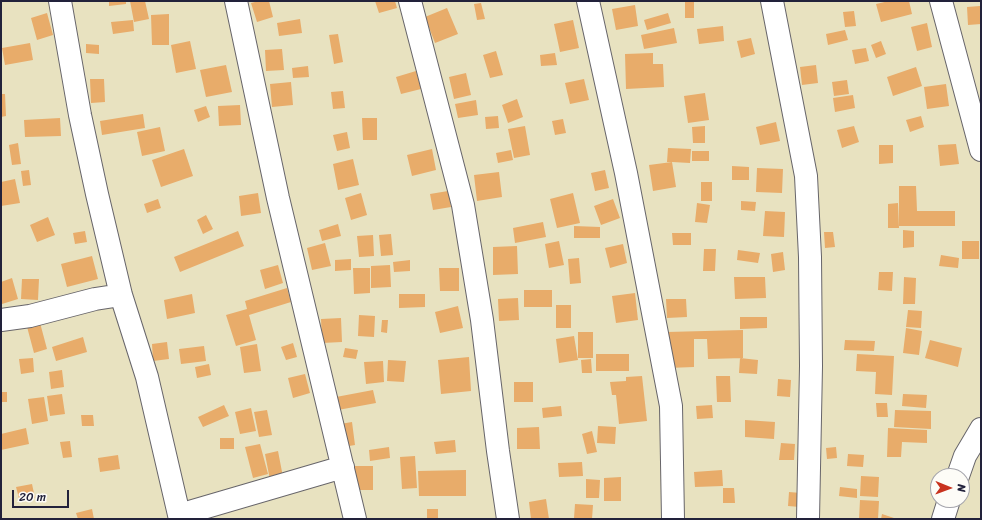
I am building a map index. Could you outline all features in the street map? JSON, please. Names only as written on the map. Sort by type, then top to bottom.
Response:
[{"type":"street","points":[[60,1],[80,115],[121,295],[147,377],[179,517],[342,467]]},
{"type":"street","points":[[236,1],[278,198],[355,519]]},
{"type":"street","points":[[410,1],[463,205],[484,328],[498,451],[508,519]]},
{"type":"street","points":[[588,1],[626,173],[671,406],[673,519]]},
{"type":"street","points":[[772,1],[806,176],[810,265],[811,366],[808,519]]},
{"type":"street","points":[[941,1],[981,150]]},
{"type":"street","points":[[1,320],[30,316],[95,299],[121,295]]},
{"type":"street","points":[[961,468],[965,456],[981,429]]},
{"type":"street","points":[[943,519],[946,508]]},
{"type":"building","points":[[109,1],[126,1],[126,4],[109,6]]},
{"type":"building","points":[[130,1],[145,1],[149,19],[134,22]]},
{"type":"building","points":[[269,1],[273,17],[257,22],[251,3]]},
{"type":"building","points":[[375,1],[395,1],[397,8],[379,13]]},
{"type":"building","points":[[685,1],[694,1],[694,18],[685,18]]},
{"type":"building","points":[[889,1],[909,1],[912,14],[881,22],[876,4]]},
{"type":"building","points":[[481,3],[485,19],[477,20],[474,4]]},
{"type":"building","points":[[635,5],[638,26],[616,30],[612,9]]},
{"type":"building","points":[[980,6],[981,24],[968,25],[967,7]]},
{"type":"building","points":[[447,8],[458,34],[435,43],[425,17]]},
{"type":"building","points":[[854,11],[856,26],[845,27],[843,12]]},
{"type":"building","points":[[47,13],[53,35],[37,40],[31,18]]},
{"type":"building","points":[[668,13],[671,23],[647,30],[644,20]]},
{"type":"building","points":[[169,14],[169,45],[152,45],[151,15]]},
{"type":"building","points":[[300,19],[302,33],[279,36],[277,23]]},
{"type":"building","points":[[133,20],[134,31],[113,34],[111,22]]},
{"type":"building","points":[[573,20],[579,48],[560,52],[554,24]]},
{"type":"building","points":[[927,23],[932,47],[917,51],[911,27]]},
{"type":"building","points":[[723,26],[724,41],[699,44],[697,29]]},
{"type":"building","points":[[674,28],[677,43],[644,49],[641,35]]},
{"type":"building","points":[[845,30],[848,40],[828,45],[826,34]]},
{"type":"building","points":[[338,34],[343,62],[334,64],[329,35]]},
{"type":"building","points":[[751,38],[755,54],[741,58],[737,41]]},
{"type":"building","points":[[190,41],[196,69],[176,73],[171,45]]},
{"type":"building","points":[[881,41],[886,54],[876,58],[871,45]]},
{"type":"building","points":[[30,43],[33,60],[5,65],[2,48]]},
{"type":"building","points":[[86,44],[99,45],[99,54],[86,53]]},
{"type":"building","points":[[866,48],[869,61],[855,64],[852,50]]},
{"type":"building","points":[[282,49],[284,70],[266,71],[265,50]]},
{"type":"building","points":[[496,51],[503,75],[490,78],[483,55]]},
{"type":"building","points":[[555,53],[557,65],[541,66],[540,55]]},
{"type":"building","points":[[653,53],[653,64],[663,64],[664,87],[626,89],[625,54]]},
{"type":"building","points":[[226,65],[232,92],[206,97],[200,70]]},
{"type":"building","points":[[816,65],[818,83],[802,85],[800,67]]},
{"type":"building","points":[[308,66],[309,77],[293,78],[292,68]]},
{"type":"building","points":[[916,67],[922,86],[893,96],[887,77]]},
{"type":"building","points":[[416,71],[421,89],[401,94],[396,77]]},
{"type":"building","points":[[466,73],[471,95],[454,99],[449,77]]},
{"type":"building","points":[[90,79],[104,79],[105,102],[91,103]]},
{"type":"building","points":[[584,79],[589,100],[570,104],[565,83]]},
{"type":"building","points":[[847,80],[849,94],[834,96],[832,82]]},
{"type":"building","points":[[291,82],[293,105],[272,107],[270,84]]},
{"type":"building","points":[[946,84],[949,106],[927,109],[924,87]]},
{"type":"building","points":[[343,91],[345,108],[333,109],[331,92]]},
{"type":"building","points":[[705,93],[709,120],[688,123],[684,96]]},
{"type":"building","points":[[1,94],[5,94],[6,116],[1,117]]},
{"type":"building","points":[[853,95],[855,108],[835,112],[833,98]]},
{"type":"building","points":[[517,99],[523,117],[508,123],[502,105]]},
{"type":"building","points":[[476,100],[478,115],[458,118],[455,104]]},
{"type":"building","points":[[240,105],[241,125],[219,126],[218,106]]},
{"type":"building","points":[[206,106],[210,117],[198,122],[194,110]]},
{"type":"building","points":[[143,114],[145,128],[102,135],[100,121]]},
{"type":"building","points":[[498,116],[499,128],[486,129],[485,117]]},
{"type":"building","points":[[921,116],[924,127],[910,132],[906,120]]},
{"type":"building","points":[[60,118],[61,136],[25,137],[24,120]]},
{"type":"building","points":[[362,118],[377,118],[377,140],[363,140]]},
{"type":"building","points":[[563,119],[566,133],[555,135],[552,121]]},
{"type":"building","points":[[776,122],[780,141],[760,145],[756,127]]},
{"type":"building","points":[[525,126],[530,155],[514,158],[508,129]]},
{"type":"building","points":[[705,126],[705,143],[693,143],[692,127]]},
{"type":"building","points":[[854,126],[859,142],[842,148],[837,130]]},
{"type":"building","points":[[160,127],[165,151],[142,156],[137,132]]},
{"type":"building","points":[[347,132],[350,148],[337,151],[333,135]]},
{"type":"building","points":[[18,143],[21,164],[12,165],[9,145]]},
{"type":"building","points":[[956,144],[959,164],[940,166],[938,145]]},
{"type":"building","points":[[879,145],[893,145],[893,163],[879,164]]},
{"type":"building","points":[[668,148],[691,149],[690,163],[667,162]]},
{"type":"building","points":[[184,149],[193,176],[161,187],[152,160]]},
{"type":"building","points":[[432,149],[436,170],[412,176],[407,155]]},
{"type":"building","points":[[511,150],[513,160],[498,163],[496,153]]},
{"type":"building","points":[[692,151],[709,151],[709,161],[692,161]]},
{"type":"building","points":[[353,159],[359,185],[338,190],[333,164]]},
{"type":"building","points":[[672,162],[676,187],[653,191],[649,165]]},
{"type":"building","points":[[732,166],[749,167],[749,180],[732,180]]},
{"type":"building","points":[[757,168],[783,169],[782,193],[756,192]]},
{"type":"building","points":[[29,170],[31,185],[23,186],[21,171]]},
{"type":"building","points":[[605,170],[609,188],[595,191],[591,173]]},
{"type":"building","points":[[499,172],[502,197],[477,201],[474,175]]},
{"type":"building","points":[[15,179],[20,203],[1,206],[1,182]]},
{"type":"building","points":[[701,182],[712,182],[712,201],[701,201]]},
{"type":"building","points":[[899,186],[916,186],[917,211],[955,211],[955,226],[899,226]]},
{"type":"building","points":[[448,191],[451,207],[433,210],[430,194]]},
{"type":"building","points":[[258,193],[261,213],[241,216],[239,196]]},
{"type":"building","points":[[361,193],[367,215],[351,220],[345,198]]},
{"type":"building","points":[[573,193],[580,223],[557,228],[550,199]]},
{"type":"building","points":[[158,199],[161,208],[147,213],[144,204]]},
{"type":"building","points":[[613,199],[620,218],[601,225],[594,206]]},
{"type":"building","points":[[741,201],[756,202],[755,211],[741,210]]},
{"type":"building","points":[[697,203],[710,205],[707,223],[695,222]]},
{"type":"building","points":[[898,203],[899,228],[888,228],[888,204]]},
{"type":"building","points":[[765,211],[785,212],[784,237],[763,236]]},
{"type":"building","points":[[206,215],[213,229],[203,234],[197,220]]},
{"type":"building","points":[[48,217],[55,235],[37,242],[30,225]]},
{"type":"building","points":[[543,222],[546,237],[515,243],[513,228]]},
{"type":"building","points":[[338,224],[341,236],[322,241],[319,230]]},
{"type":"building","points":[[574,226],[600,227],[600,238],[574,238]]},
{"type":"building","points":[[903,230],[914,231],[914,247],[903,248]]},
{"type":"building","points":[[85,231],[87,242],[75,244],[73,233]]},
{"type":"building","points":[[238,231],[244,246],[180,272],[174,257]]},
{"type":"building","points":[[824,232],[833,232],[835,247],[825,248]]},
{"type":"building","points":[[672,233],[691,233],[691,245],[673,245]]},
{"type":"building","points":[[391,234],[393,255],[381,256],[379,235]]},
{"type":"building","points":[[373,235],[374,256],[359,257],[357,236]]},
{"type":"building","points":[[559,241],[564,265],[549,268],[545,244]]},
{"type":"building","points":[[962,241],[979,241],[979,259],[962,259]]},
{"type":"building","points":[[325,243],[331,266],[312,270],[307,248]]},
{"type":"building","points":[[623,244],[627,263],[610,268],[605,248]]},
{"type":"building","points":[[517,246],[518,274],[493,275],[493,247]]},
{"type":"building","points":[[704,249],[716,249],[715,271],[703,271]]},
{"type":"building","points":[[738,250],[760,253],[758,263],[737,260]]},
{"type":"building","points":[[783,252],[785,270],[773,272],[771,254]]},
{"type":"building","points":[[941,255],[959,258],[958,268],[939,266]]},
{"type":"building","points":[[92,256],[98,279],[67,287],[61,264]]},
{"type":"building","points":[[579,258],[581,283],[570,284],[568,259]]},
{"type":"building","points":[[351,259],[351,270],[335,271],[335,260]]},
{"type":"building","points":[[410,260],[410,271],[394,272],[393,262]]},
{"type":"building","points":[[278,265],[283,283],[265,289],[260,270]]},
{"type":"building","points":[[390,265],[391,287],[371,288],[371,266]]},
{"type":"building","points":[[353,268],[370,268],[370,293],[354,294]]},
{"type":"building","points":[[439,268],[459,268],[459,291],[440,291]]},
{"type":"building","points":[[879,272],[893,272],[892,291],[878,290]]},
{"type":"building","points":[[734,277],[765,277],[766,298],[735,299]]},
{"type":"building","points":[[904,277],[916,278],[915,304],[903,304]]},
{"type":"building","points":[[12,278],[18,299],[2,304],[1,282]]},
{"type":"building","points":[[22,279],[39,279],[38,300],[21,299]]},
{"type":"building","points":[[287,288],[291,302],[249,315],[256,340],[236,346],[226,315],[247,309],[245,301]]},
{"type":"building","points":[[524,290],[552,290],[552,307],[524,307]]},
{"type":"building","points":[[635,293],[638,320],[616,323],[612,296]]},
{"type":"building","points":[[192,294],[195,313],[167,319],[164,300]]},
{"type":"building","points":[[399,294],[425,294],[425,307],[399,308]]},
{"type":"building","points":[[518,298],[519,320],[499,321],[498,299]]},
{"type":"building","points":[[666,299],[686,299],[687,317],[667,318]]},
{"type":"building","points":[[556,305],[571,305],[571,328],[556,328]]},
{"type":"building","points":[[458,306],[463,328],[440,333],[435,312]]},
{"type":"building","points":[[908,310],[922,311],[921,328],[906,327]]},
{"type":"building","points":[[359,315],[375,316],[374,337],[358,336]]},
{"type":"building","points":[[740,317],[767,317],[767,328],[740,329]]},
{"type":"building","points":[[341,318],[342,342],[322,343],[321,319]]},
{"type":"building","points":[[39,319],[47,349],[34,353],[26,323]]},
{"type":"building","points":[[382,320],[388,320],[387,333],[381,332]]},
{"type":"building","points":[[906,328],[922,331],[919,355],[903,353]]},
{"type":"building","points":[[743,330],[743,358],[708,359],[707,339],[694,339],[694,367],[668,368],[667,332]]},
{"type":"building","points":[[578,332],[593,332],[593,358],[578,358]]},
{"type":"building","points":[[574,336],[578,360],[559,363],[556,339]]},
{"type":"building","points":[[83,337],[87,352],[56,361],[52,347]]},
{"type":"building","points":[[845,340],[875,341],[874,351],[844,350]]},
{"type":"building","points":[[930,340],[962,348],[958,367],[925,358]]},
{"type":"building","points":[[167,342],[169,359],[153,361],[152,344]]},
{"type":"building","points":[[293,343],[297,357],[286,360],[281,347]]},
{"type":"building","points":[[257,344],[261,371],[244,373],[240,347]]},
{"type":"building","points":[[204,346],[206,361],[181,364],[179,349]]},
{"type":"building","points":[[345,348],[358,350],[356,359],[343,357]]},
{"type":"building","points":[[596,354],[629,354],[629,371],[596,371]]},
{"type":"building","points":[[857,354],[894,356],[892,395],[875,394],[876,372],[856,371]]},
{"type":"building","points":[[469,357],[471,391],[441,394],[438,360]]},
{"type":"building","points":[[33,358],[34,372],[21,374],[19,359]]},
{"type":"building","points":[[740,358],[758,360],[757,374],[739,373]]},
{"type":"building","points":[[591,359],[592,373],[582,373],[581,360]]},
{"type":"building","points":[[388,360],[406,361],[404,382],[387,381]]},
{"type":"building","points":[[383,361],[384,382],[366,384],[364,362]]},
{"type":"building","points":[[209,364],[211,375],[197,378],[195,367]]},
{"type":"building","points":[[62,370],[64,387],[51,389],[49,372]]},
{"type":"building","points":[[305,374],[310,393],[293,398],[288,378]]},
{"type":"building","points":[[642,376],[647,421],[619,424],[616,395],[612,395],[610,382],[626,381],[626,377]]},
{"type":"building","points":[[716,376],[730,376],[731,402],[717,402]]},
{"type":"building","points":[[778,379],[791,380],[790,397],[777,396]]},
{"type":"building","points":[[514,382],[533,382],[533,402],[514,402]]},
{"type":"building","points":[[373,390],[376,403],[338,410],[336,397]]},
{"type":"building","points":[[1,392],[7,392],[7,402],[1,402]]},
{"type":"building","points":[[62,394],[65,414],[50,416],[47,396]]},
{"type":"building","points":[[903,394],[927,395],[926,408],[902,406]]},
{"type":"building","points":[[44,397],[48,421],[32,424],[28,399]]},
{"type":"building","points":[[876,403],[887,403],[888,417],[877,417]]},
{"type":"building","points":[[224,405],[229,416],[203,427],[198,417]]},
{"type":"building","points":[[712,405],[713,418],[697,419],[696,406]]},
{"type":"building","points":[[561,406],[562,416],[543,418],[542,408]]},
{"type":"building","points":[[251,408],[256,431],[240,434],[235,412]]},
{"type":"building","points":[[267,410],[272,435],[259,437],[254,412]]},
{"type":"building","points":[[895,410],[931,411],[931,429],[894,427]]},
{"type":"building","points":[[81,415],[93,415],[94,426],[82,426]]},
{"type":"building","points":[[745,420],[775,422],[774,439],[745,437]]},
{"type":"building","points":[[352,422],[355,445],[343,447],[340,424]]},
{"type":"building","points":[[598,426],[616,427],[615,444],[597,443]]},
{"type":"building","points":[[539,427],[540,449],[517,449],[517,428]]},
{"type":"building","points":[[26,428],[29,444],[1,450],[1,434]]},
{"type":"building","points":[[888,428],[927,430],[927,443],[902,442],[901,457],[887,457]]},
{"type":"building","points":[[592,431],[597,452],[587,454],[582,434]]},
{"type":"building","points":[[220,438],[234,438],[234,449],[220,449]]},
{"type":"building","points":[[455,440],[456,452],[436,454],[434,442]]},
{"type":"building","points":[[70,441],[72,457],[63,458],[60,442]]},
{"type":"building","points":[[781,443],[795,444],[794,460],[779,460]]},
{"type":"building","points":[[260,444],[268,474],[253,478],[245,447]]},
{"type":"building","points":[[389,447],[390,458],[370,461],[369,450]]},
{"type":"building","points":[[836,447],[837,458],[827,459],[826,448]]},
{"type":"building","points":[[278,451],[283,477],[270,480],[265,454]]},
{"type":"building","points":[[848,454],[864,455],[863,467],[847,466]]},
{"type":"building","points":[[118,455],[120,469],[100,472],[98,458]]},
{"type":"building","points":[[415,456],[417,488],[402,489],[400,457]]},
{"type":"building","points":[[582,462],[583,476],[559,477],[558,463]]},
{"type":"building","points":[[353,466],[373,466],[373,490],[354,490]]},
{"type":"building","points":[[466,470],[466,496],[419,496],[418,471]]},
{"type":"building","points":[[722,470],[723,486],[695,487],[694,472]]},
{"type":"building","points":[[861,476],[879,477],[878,497],[860,496]]},
{"type":"building","points":[[621,477],[621,501],[604,501],[604,478]]},
{"type":"building","points":[[586,479],[600,480],[599,498],[586,498]]},
{"type":"building","points":[[32,484],[35,498],[20,502],[16,487]]},
{"type":"building","points":[[840,487],[857,489],[857,498],[839,496]]},
{"type":"building","points":[[723,488],[734,488],[735,503],[723,503]]},
{"type":"building","points":[[789,492],[801,493],[800,507],[788,506]]},
{"type":"building","points":[[546,499],[549,519],[531,519],[529,502]]},
{"type":"building","points":[[860,500],[879,501],[878,519],[859,519]]},
{"type":"building","points":[[575,504],[593,505],[592,519],[574,518]]},
{"type":"building","points":[[92,509],[94,519],[78,519],[76,513]]},
{"type":"building","points":[[427,509],[438,509],[438,519],[427,519]]},
{"type":"building","points":[[882,514],[897,519],[881,519]]}]
